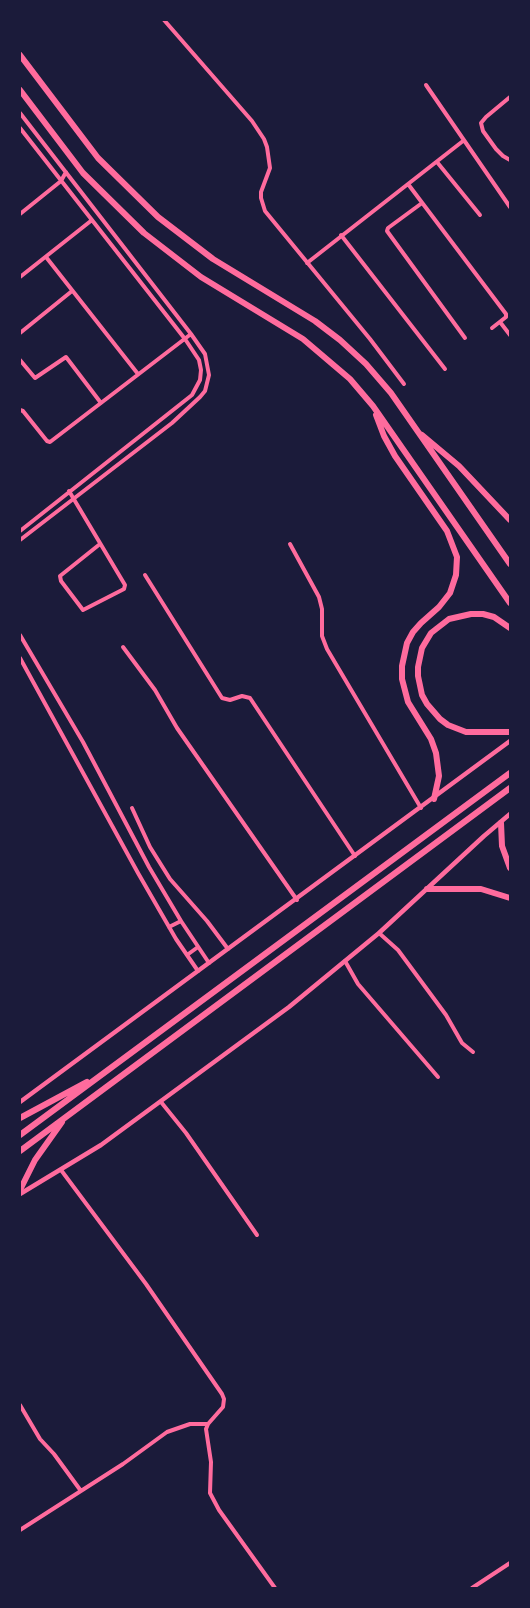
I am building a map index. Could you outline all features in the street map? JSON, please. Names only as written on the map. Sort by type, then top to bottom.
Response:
[{"type":"main road","points":[[20,55],[98,158],[135,196],[174,230],[213,259],[302,313],[340,340],[378,377],[510,564]]},
{"type":"main road","points":[[20,90],[82,173],[128,219],[160,247],[201,277],[315,348],[350,379],[373,406],[510,603]]},
{"type":"main road","points":[[373,406],[389,446],[447,531],[455,548],[456,575],[450,593],[439,608],[413,632],[405,649],[402,666],[403,685],[408,702],[431,739],[436,753],[439,776],[434,799]]},
{"type":"main road","points":[[418,432],[459,466],[510,520]]},
{"type":"main road","points":[[510,628],[494,618],[471,614],[449,619],[431,633],[422,648],[417,676],[422,695],[433,712],[448,725],[466,732],[510,732]]},
{"type":"main road","points":[[20,1136],[510,773]]},
{"type":"main road","points":[[20,1151],[510,788]]},
{"type":"main road","points":[[501,823],[502,846],[510,868]]},
{"type":"main road","points":[[427,889],[481,889],[510,898]]},
{"type":"main road","points":[[20,1118],[101,1076]]},
{"type":"main road","points":[[20,1192],[35,1160],[64,1119]]},
{"type":"street","points":[[164,20],[252,121],[264,139],[270,168],[261,192],[262,206],[268,217],[370,339],[404,384]]},
{"type":"street","points":[[426,85],[510,207]]},
{"type":"street","points":[[510,97],[481,123],[483,131],[496,149],[510,160]]},
{"type":"street","points":[[20,113],[191,334],[205,354],[209,375],[205,391],[172,423],[20,540]]},
{"type":"street","points":[[20,531],[192,396],[200,380],[199,360],[185,339],[20,126],[25,120]]},
{"type":"street","points":[[306,263],[463,141]]},
{"type":"street","points":[[437,162],[480,215]]},
{"type":"street","points":[[20,214],[61,181],[66,172]]},
{"type":"street","points":[[408,184],[506,314],[506,317],[492,328]]},
{"type":"street","points":[[422,203],[387,231],[465,338]]},
{"type":"street","points":[[20,277],[92,220]]},
{"type":"street","points":[[341,235],[445,369]]},
{"type":"street","points":[[46,256],[138,374]]},
{"type":"street","points":[[20,333],[72,291]]},
{"type":"street","points":[[500,322],[510,336]]},
{"type":"street","points":[[20,410],[46,441],[50,442],[191,334]]},
{"type":"street","points":[[20,360],[35,378],[66,357],[101,403]]},
{"type":"street","points":[[166,416],[172,423]]},
{"type":"street","points":[[69,491],[124,583],[125,587],[83,610],[61,581],[60,576],[100,544]]},
{"type":"street","points":[[290,544],[319,597],[322,609],[322,636],[327,650],[421,808]]},
{"type":"street","points":[[145,575],[222,698],[230,700],[242,696],[250,698],[355,856]]},
{"type":"street","points":[[20,635],[22,643],[83,742],[130,832],[181,921],[209,963]]},
{"type":"street","points":[[123,647],[155,690],[177,728],[297,900]]},
{"type":"street","points":[[20,658],[169,927],[198,971]]},
{"type":"street","points":[[20,1102],[510,741]]},
{"type":"street","points":[[132,808],[150,847],[165,872],[228,950]]},
{"type":"street","points":[[20,1192],[61,1170],[161,1102],[289,1007],[379,933],[510,814]]},
{"type":"street","points":[[169,927],[181,921]]},
{"type":"street","points":[[379,933],[398,950],[446,1015],[462,1042],[473,1052]]},
{"type":"street","points":[[187,955],[198,947]]},
{"type":"street","points":[[345,961],[358,984],[438,1077]]},
{"type":"street","points":[[161,1102],[186,1133],[257,1235]]},
{"type":"street","points":[[61,1170],[146,1284],[222,1394],[225,1403],[208,1424],[206,1436],[211,1462],[210,1493],[213,1501],[275,1588]]},
{"type":"street","points":[[20,1405],[40,1439],[81,1491]]},
{"type":"street","points":[[20,1528],[123,1464],[167,1431],[190,1424],[208,1424]]},
{"type":"street","points":[[471,1588],[510,1563]]}]
